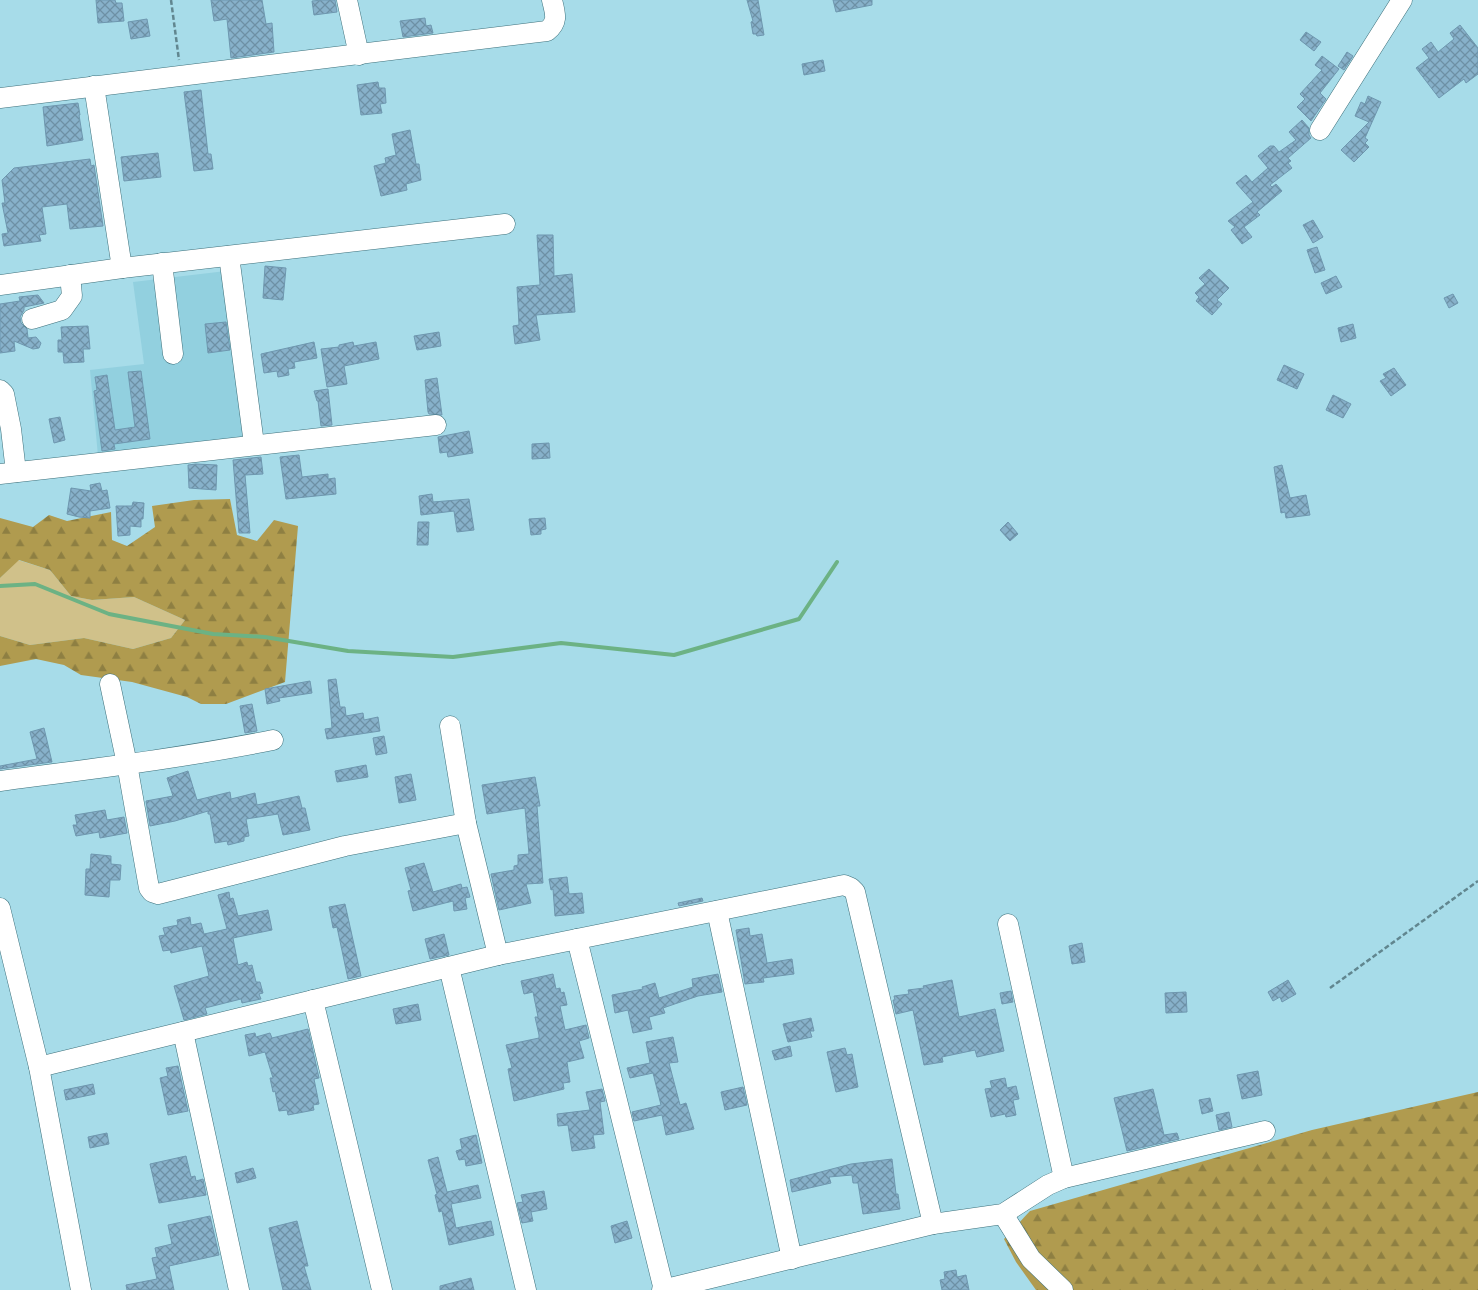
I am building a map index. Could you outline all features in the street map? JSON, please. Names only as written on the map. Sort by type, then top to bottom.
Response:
[{"type":"street","points":[[347,0],[359,55]]},
{"type":"street","points":[[0,98],[547,31],[556,20],[552,0]]},
{"type":"street","points":[[1320,130],[1402,0]]},
{"type":"street","points":[[94,86],[122,268]]},
{"type":"street","points":[[0,284],[162,263],[505,224]]},
{"type":"street","points":[[229,256],[254,444]]},
{"type":"street","points":[[162,263],[173,354]]},
{"type":"street","points":[[32,319],[62,310],[72,296],[70,275]]},
{"type":"street","points":[[0,390],[4,394],[11,429],[8,473],[436,425]]},
{"type":"street","points":[[110,684],[127,764],[149,888],[155,893],[345,846],[466,824]]},
{"type":"street","points":[[450,726],[466,824],[498,956]]},
{"type":"street","points":[[0,781],[228,749],[274,740]]},
{"type":"street","points":[[39,1067],[498,956],[844,885],[855,892],[933,1224]]},
{"type":"street","points":[[0,908],[39,1067],[81,1290]]},
{"type":"street","points":[[717,911],[792,1259]]},
{"type":"street","points":[[1008,924],[1064,1178]]},
{"type":"street","points":[[577,939],[663,1290],[933,1224],[1003,1214],[1048,1185],[1064,1178],[1265,1132]]},
{"type":"street","points":[[450,967],[526,1290]]},
{"type":"street","points":[[313,1000],[382,1290]]},
{"type":"street","points":[[183,1032],[239,1290]]},
{"type":"street","points":[[1003,1214],[1031,1259],[1063,1290]]},
{"type":"path","points":[[172,0],[181,76]]},
{"type":"path","points":[[1330,988],[1478,881]]},
{"type":"shaded area","points":[[226,271],[248,441],[98,456],[90,370],[144,364],[133,282]]},
{"type":"shaded area","points":[[18,560],[50,570],[71,596],[92,600],[134,597],[185,620],[171,638],[133,649],[84,638],[30,645],[0,636],[0,578]]},
{"type":"green space","points":[[230,499],[237,535],[257,541],[274,520],[298,526],[285,682],[226,704],[201,704],[187,697],[132,682],[81,675],[64,665],[36,659],[0,666],[0,636],[30,645],[84,638],[133,649],[171,638],[185,620],[134,597],[92,600],[71,596],[50,570],[19,560],[0,578],[0,518],[33,527],[49,515],[67,521],[111,512],[112,540],[127,546],[155,527],[152,506],[194,500]]},
{"type":"green space","points":[[1478,1092],[1478,1290],[1036,1290],[1016,1262],[1004,1239],[1030,1211],[1312,1130]]},
{"type":"building","points":[[96,0],[115,0],[116,3],[122,3],[124,21],[98,23]]},
{"type":"building","points":[[211,0],[262,0],[266,24],[272,23],[274,52],[231,58],[227,19],[214,21]]},
{"type":"building","points":[[335,0],[337,12],[314,15],[312,1]]},
{"type":"building","points":[[747,0],[758,0],[764,35],[757,36],[753,34],[751,22],[753,21]]},
{"type":"building","points":[[833,0],[872,0],[872,5],[836,12]]},
{"type":"building","points":[[425,18],[426,26],[431,25],[433,33],[403,37],[400,21]]},
{"type":"building","points":[[147,19],[150,36],[131,39],[128,22]]},
{"type":"building","points":[[1460,25],[1478,48],[1478,74],[1466,83],[1464,79],[1439,98],[1416,68],[1429,58],[1422,49],[1431,42],[1438,52],[1454,39],[1450,33]]},
{"type":"building","points":[[1306,32],[1321,42],[1314,51],[1300,40]]},
{"type":"building","points":[[1347,52],[1353,56],[1344,70],[1338,66]]},
{"type":"building","points":[[1322,56],[1339,69],[1320,93],[1326,99],[1311,121],[1297,107],[1305,99],[1300,94],[1322,70],[1315,65]]},
{"type":"building","points":[[823,60],[825,71],[804,75],[802,64]]},
{"type":"building","points":[[378,82],[379,88],[385,88],[386,103],[380,104],[382,113],[361,115],[357,85]]},
{"type":"building","points":[[201,90],[208,154],[211,154],[213,169],[194,171],[184,92]]},
{"type":"building","points":[[1368,96],[1381,102],[1365,138],[1368,140],[1365,143],[1369,147],[1354,162],[1341,150],[1369,122],[1355,116],[1361,102],[1365,104]]},
{"type":"building","points":[[78,103],[83,140],[47,146],[43,107]]},
{"type":"building","points":[[1302,120],[1309,128],[1311,138],[1288,158],[1291,161],[1288,163],[1292,168],[1270,185],[1272,187],[1276,184],[1282,191],[1257,212],[1260,215],[1244,227],[1252,237],[1242,244],[1231,230],[1235,227],[1228,221],[1253,202],[1236,183],[1246,175],[1252,182],[1268,168],[1258,156],[1270,146],[1274,146],[1279,152],[1296,140],[1289,132]]},
{"type":"building","points":[[410,130],[421,180],[406,184],[407,190],[381,196],[374,166],[386,163],[385,158],[396,155],[392,134]]},
{"type":"building","points":[[158,153],[161,177],[124,181],[121,157]]},
{"type":"building","points":[[90,159],[91,166],[94,165],[103,226],[70,229],[67,204],[42,207],[46,234],[39,235],[41,241],[4,246],[2,234],[8,233],[2,203],[5,203],[2,180],[14,168]]},
{"type":"building","points":[[1313,220],[1323,237],[1313,243],[1303,225]]},
{"type":"building","points":[[537,235],[553,235],[554,276],[572,274],[575,312],[536,315],[540,340],[515,344],[513,326],[519,325],[517,287],[540,285]]},
{"type":"building","points":[[1317,247],[1325,270],[1315,273],[1307,250]]},
{"type":"building","points":[[265,266],[286,268],[283,300],[263,298]]},
{"type":"building","points":[[1209,269],[1229,288],[1217,300],[1222,304],[1212,315],[1196,301],[1199,297],[1195,293],[1205,284],[1199,278]]},
{"type":"building","points":[[1336,276],[1342,287],[1326,294],[1321,283]]},
{"type":"building","points":[[1453,294],[1458,303],[1449,308],[1444,298]]},
{"type":"building","points":[[38,295],[44,303],[24,307],[20,317],[21,323],[27,329],[28,338],[36,337],[41,343],[39,348],[33,349],[14,341],[15,351],[0,353],[0,304],[20,301],[19,297]]},
{"type":"building","points":[[226,322],[230,350],[208,353],[205,324]]},
{"type":"building","points":[[1353,324],[1356,338],[1341,342],[1338,328]]},
{"type":"building","points":[[88,326],[90,349],[83,349],[84,362],[64,363],[63,352],[58,352],[58,340],[62,340],[61,327]]},
{"type":"building","points":[[439,332],[441,346],[417,350],[414,336]]},
{"type":"building","points":[[314,342],[317,358],[294,362],[295,368],[288,369],[289,375],[278,377],[277,371],[264,373],[261,354]]},
{"type":"building","points":[[353,342],[354,346],[376,342],[379,359],[344,366],[347,384],[327,387],[321,349],[339,347],[339,345]]},
{"type":"building","points":[[1284,365],[1304,374],[1297,389],[1277,380]]},
{"type":"building","points":[[1394,368],[1406,385],[1391,396],[1380,381],[1386,378],[1383,374]]},
{"type":"building","points":[[141,371],[150,439],[114,444],[115,449],[102,451],[94,391],[97,390],[95,377],[107,375],[115,430],[135,427],[128,372]]},
{"type":"building","points":[[437,378],[442,415],[429,414],[428,412],[425,380]]},
{"type":"building","points":[[328,389],[332,425],[321,426],[318,401],[314,391]]},
{"type":"building","points":[[1333,395],[1351,404],[1343,418],[1326,410]]},
{"type":"building","points":[[60,417],[65,440],[54,443],[49,419]]},
{"type":"building","points":[[469,431],[473,453],[448,457],[447,452],[440,453],[438,437]]},
{"type":"building","points":[[549,443],[550,458],[532,459],[532,444]]},
{"type":"building","points":[[299,455],[302,477],[328,474],[328,479],[335,478],[336,494],[286,499],[280,457]]},
{"type":"building","points":[[261,457],[263,474],[245,475],[250,533],[239,533],[233,460]]},
{"type":"building","points":[[188,465],[217,465],[216,490],[189,488]]},
{"type":"building","points":[[1282,465],[1290,498],[1306,495],[1310,515],[1286,518],[1285,512],[1281,513],[1274,467]]},
{"type":"building","points":[[100,483],[102,491],[107,490],[110,508],[90,511],[90,518],[67,514],[71,488],[91,491],[90,485]]},
{"type":"building","points":[[432,494],[433,502],[469,499],[474,530],[457,532],[454,511],[421,515],[419,496]]},
{"type":"building","points":[[133,502],[144,503],[141,527],[130,526],[130,535],[118,536],[116,506],[132,506]]},
{"type":"building","points":[[545,518],[546,529],[541,530],[541,534],[531,535],[529,519]]},
{"type":"building","points":[[418,522],[429,522],[428,545],[417,545]]},
{"type":"building","points":[[1008,522],[1018,534],[1010,541],[1000,530]]},
{"type":"building","points":[[336,679],[340,707],[345,707],[346,716],[363,713],[364,720],[378,717],[380,731],[327,739],[325,729],[332,728],[328,680]]},
{"type":"building","points":[[310,681],[312,693],[279,698],[280,701],[267,704],[265,689]]},
{"type":"building","points":[[252,704],[257,731],[245,733],[240,706]]},
{"type":"building","points":[[44,728],[52,762],[0,769],[0,766],[37,759],[30,732]]},
{"type":"building","points":[[384,736],[387,753],[376,755],[373,738]]},
{"type":"building","points":[[366,765],[368,777],[337,782],[335,771]]},
{"type":"building","points":[[188,771],[197,800],[230,792],[231,799],[255,793],[257,805],[299,796],[302,808],[305,808],[310,830],[283,835],[278,814],[246,819],[249,836],[244,837],[244,841],[228,845],[227,841],[215,843],[208,811],[150,826],[146,801],[173,796],[167,778]]},
{"type":"building","points":[[411,774],[416,800],[399,803],[395,777]]},
{"type":"building","points":[[535,777],[540,806],[537,806],[543,883],[526,884],[531,903],[499,910],[491,874],[514,870],[514,866],[518,865],[518,855],[529,854],[525,808],[487,814],[482,785]]},
{"type":"building","points":[[105,810],[107,820],[124,817],[127,833],[100,838],[99,832],[76,836],[73,825],[77,825],[75,815]]},
{"type":"building","points":[[91,854],[111,856],[111,864],[121,865],[120,880],[110,880],[109,897],[85,895],[86,869],[90,869]]},
{"type":"building","points":[[424,863],[433,892],[461,884],[462,888],[467,887],[470,897],[465,898],[467,909],[454,911],[453,901],[413,911],[408,891],[411,890],[405,868]]},
{"type":"building","points":[[567,877],[569,894],[582,893],[584,913],[555,916],[553,889],[551,890],[549,879]]},
{"type":"building","points":[[229,892],[230,899],[233,898],[238,916],[268,910],[272,930],[233,938],[238,965],[247,962],[248,966],[252,965],[256,982],[260,982],[263,993],[259,994],[261,999],[242,1003],[241,999],[205,1008],[207,1014],[184,1020],[174,986],[209,976],[202,946],[171,953],[170,950],[163,951],[159,936],[165,935],[163,928],[178,925],[177,920],[190,917],[191,925],[201,923],[204,934],[227,929],[218,895]]},
{"type":"building","points":[[702,898],[703,901],[679,906],[678,903]]},
{"type":"building","points":[[345,904],[361,976],[348,979],[337,927],[333,928],[329,907]]},
{"type":"building","points":[[749,928],[750,936],[762,934],[767,963],[792,959],[794,974],[763,978],[764,982],[745,984],[736,930]]},
{"type":"building","points":[[444,934],[449,955],[430,959],[425,939]]},
{"type":"building","points":[[1082,943],[1085,962],[1072,964],[1069,946]]},
{"type":"building","points":[[553,974],[556,989],[560,988],[561,993],[564,992],[567,1005],[560,1006],[565,1030],[586,1025],[589,1038],[579,1041],[584,1058],[567,1062],[570,1082],[563,1083],[564,1089],[514,1101],[508,1069],[512,1068],[506,1045],[539,1038],[535,1017],[538,1017],[533,992],[524,994],[521,981]]},
{"type":"building","points":[[718,974],[722,992],[698,996],[663,1008],[665,1013],[649,1017],[652,1029],[633,1033],[628,1010],[615,1013],[612,995],[643,989],[642,987],[655,983],[659,998],[693,987],[692,979]]},
{"type":"building","points":[[952,980],[959,1017],[995,1009],[1004,1051],[977,1057],[975,1050],[942,1057],[943,1062],[924,1065],[913,1010],[896,1014],[894,996],[909,994],[908,990],[924,988],[923,986]]},
{"type":"building","points":[[1288,980],[1296,994],[1282,1002],[1280,997],[1273,1001],[1268,992]]},
{"type":"building","points":[[1011,991],[1013,1002],[1002,1004],[1000,993]]},
{"type":"building","points":[[1186,992],[1187,1012],[1166,1013],[1165,993]]},
{"type":"building","points":[[418,1004],[421,1020],[396,1024],[393,1009]]},
{"type":"building","points":[[811,1018],[814,1031],[810,1031],[812,1037],[788,1042],[783,1024]]},
{"type":"building","points":[[308,1029],[319,1078],[314,1079],[319,1104],[313,1105],[314,1110],[288,1115],[287,1110],[279,1111],[270,1078],[273,1078],[265,1052],[249,1056],[245,1035],[255,1033],[256,1037],[270,1033],[272,1038]]},
{"type":"building","points":[[673,1037],[678,1062],[669,1063],[680,1105],[686,1103],[694,1129],[666,1135],[662,1115],[634,1121],[632,1112],[661,1105],[653,1073],[630,1078],[627,1068],[650,1063],[646,1042]]},
{"type":"building","points":[[790,1046],[792,1056],[775,1060],[772,1051]]},
{"type":"building","points":[[845,1048],[847,1055],[852,1054],[858,1087],[836,1092],[827,1052]]},
{"type":"building","points":[[178,1066],[188,1111],[168,1115],[160,1078],[168,1076],[166,1068]]},
{"type":"building","points":[[1258,1071],[1262,1095],[1242,1099],[1237,1075]]},
{"type":"building","points":[[1005,1078],[1007,1088],[1016,1086],[1019,1099],[1013,1100],[1016,1115],[1006,1117],[1005,1114],[991,1117],[985,1089],[992,1088],[990,1081]]},
{"type":"building","points":[[93,1084],[95,1094],[66,1100],[64,1090]]},
{"type":"building","points":[[743,1087],[747,1105],[725,1110],[721,1092]]},
{"type":"building","points":[[602,1089],[605,1101],[600,1102],[604,1134],[593,1135],[595,1148],[572,1151],[568,1125],[558,1126],[557,1114],[590,1110],[586,1092]]},
{"type":"building","points":[[1153,1089],[1164,1135],[1177,1133],[1179,1139],[1127,1151],[1114,1098]]},
{"type":"building","points":[[1210,1098],[1213,1111],[1202,1114],[1199,1100]]},
{"type":"building","points":[[1229,1112],[1232,1127],[1219,1130],[1216,1115]]},
{"type":"building","points":[[107,1133],[109,1144],[90,1148],[88,1137]]},
{"type":"building","points":[[476,1135],[482,1163],[466,1166],[465,1159],[459,1160],[456,1151],[462,1149],[460,1139]]},
{"type":"building","points":[[186,1156],[191,1177],[195,1176],[196,1181],[203,1179],[206,1195],[159,1203],[150,1164]]},
{"type":"building","points":[[438,1157],[447,1192],[478,1185],[481,1198],[451,1204],[456,1228],[491,1221],[494,1235],[449,1245],[442,1211],[439,1212],[435,1195],[437,1194],[428,1160]]},
{"type":"building","points":[[892,1159],[896,1194],[898,1194],[900,1209],[863,1214],[858,1183],[853,1183],[852,1175],[829,1177],[831,1183],[792,1192],[790,1180],[851,1164]]},
{"type":"building","points":[[253,1168],[256,1178],[237,1183],[235,1173]]},
{"type":"building","points":[[544,1191],[547,1209],[531,1212],[533,1221],[522,1223],[517,1203],[523,1202],[521,1195]]},
{"type":"building","points":[[210,1216],[219,1255],[169,1266],[174,1290],[127,1290],[126,1285],[157,1279],[152,1258],[157,1257],[155,1248],[172,1244],[168,1225]]},
{"type":"building","points":[[297,1221],[308,1266],[304,1266],[311,1290],[283,1290],[269,1228]]},
{"type":"building","points":[[627,1221],[632,1238],[615,1243],[611,1226]]},
{"type":"building","points":[[956,1270],[957,1277],[966,1275],[969,1290],[942,1290],[940,1280],[945,1279],[944,1272]]},
{"type":"building","points":[[471,1278],[474,1290],[440,1290],[440,1286]]},
{"type":"waterway","points":[[0,586],[35,584],[109,614],[213,634],[265,637],[348,651],[453,657],[561,643],[674,655],[799,619],[837,562]]}]
